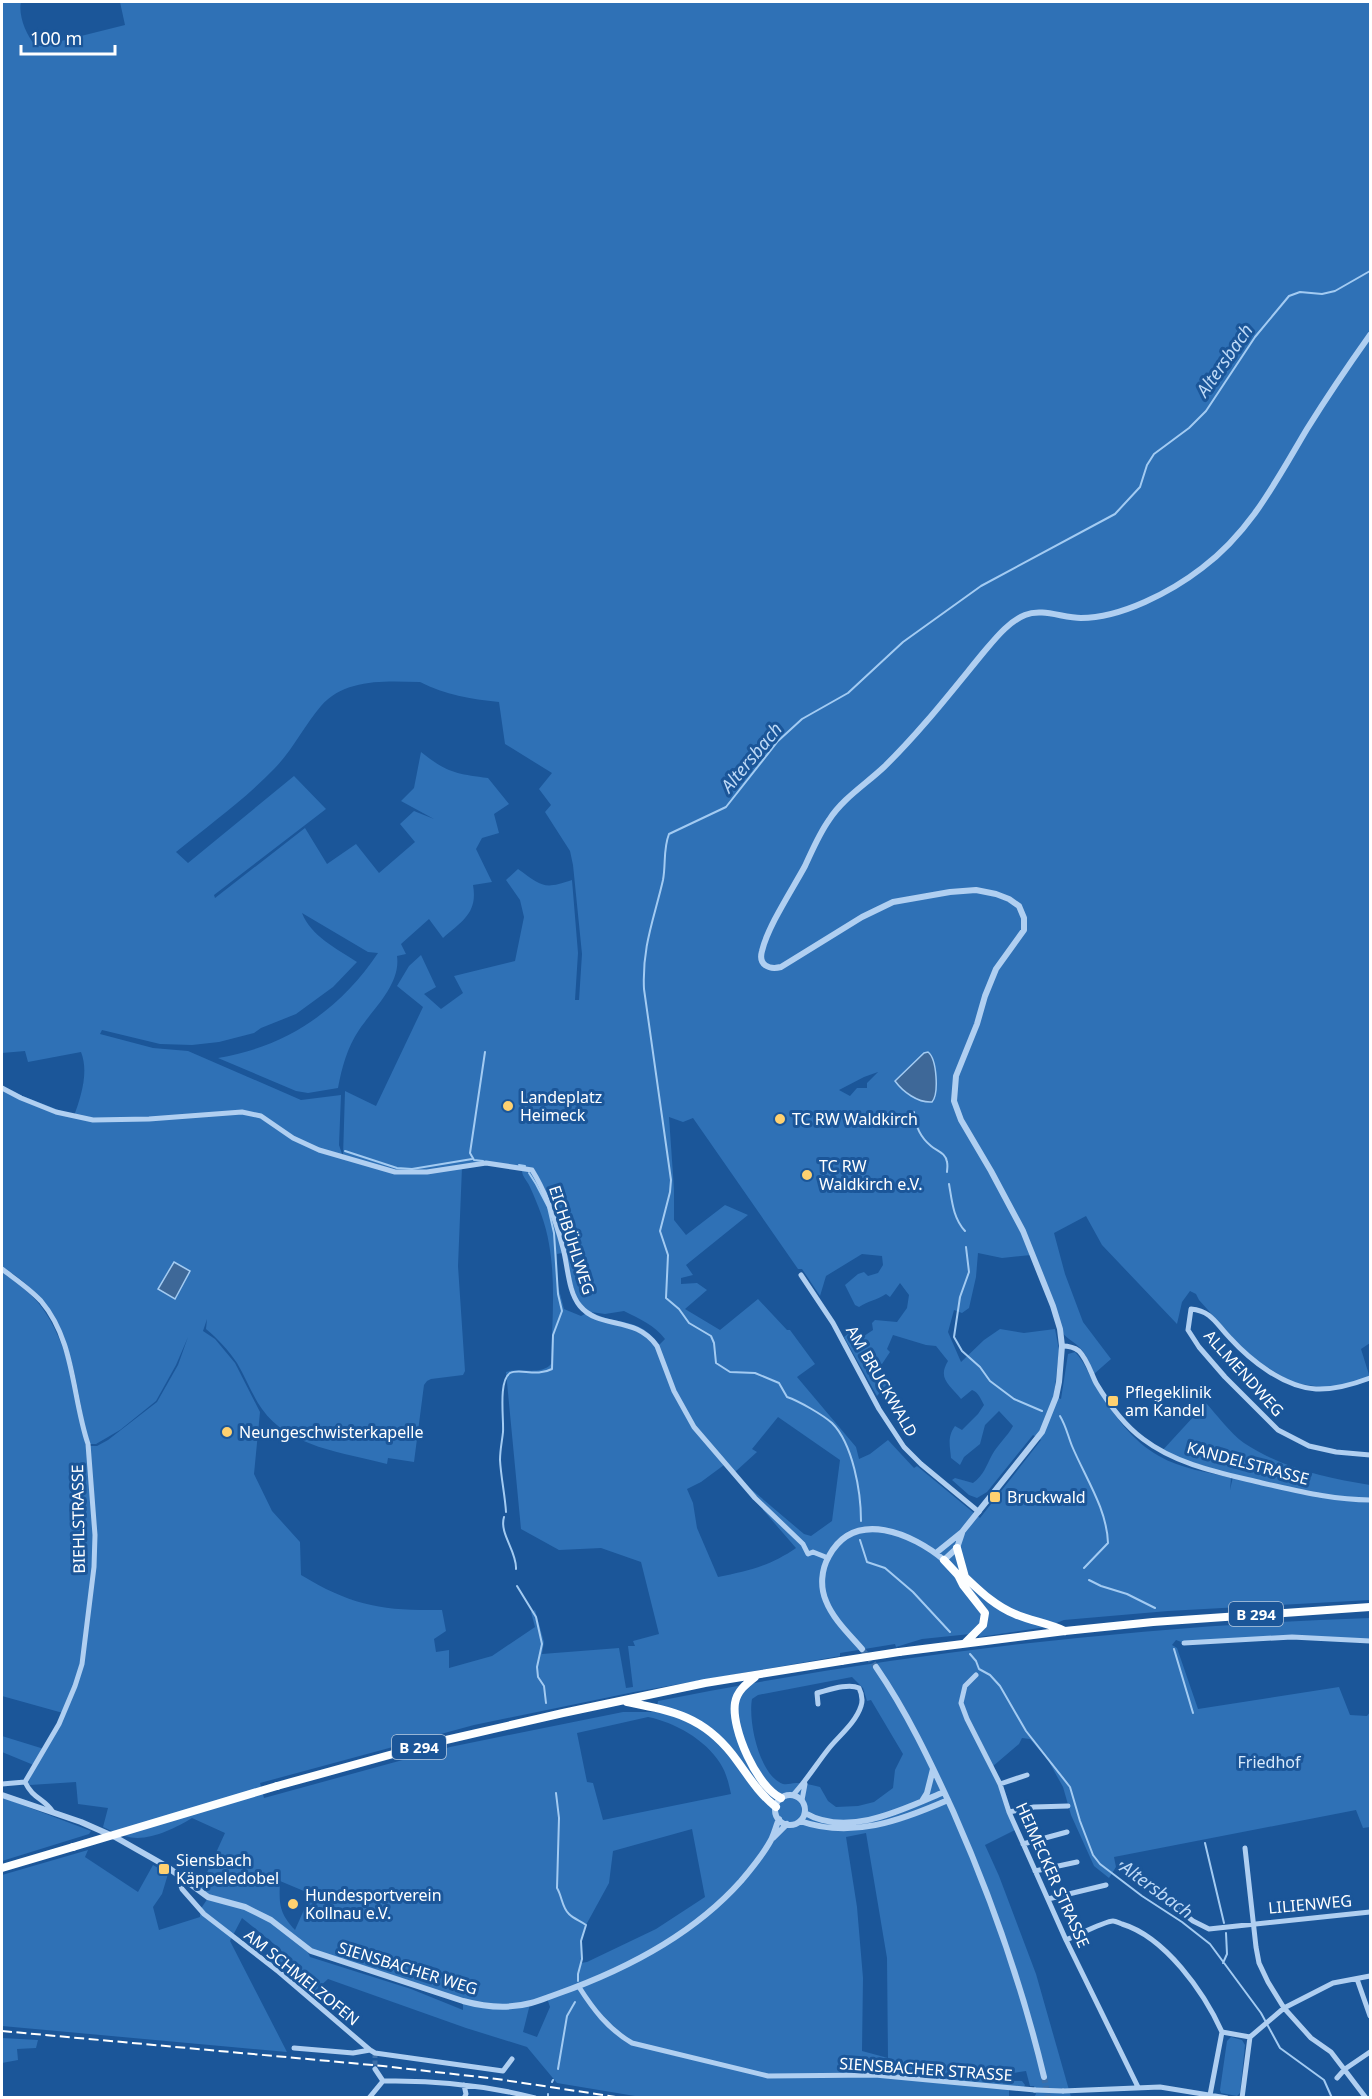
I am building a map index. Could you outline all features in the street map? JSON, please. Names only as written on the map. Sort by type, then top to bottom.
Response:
[{"type":"highway","points":[[957,1548],[963,1585],[985,1613],[983,1625],[965,1643]]},
{"type":"highway","points":[[944,1560],[1000,1607],[1065,1631]]},
{"type":"highway","name":"B 294","points":[[2,1868],[277,1786],[433,1743],[705,1683],[899,1652],[1065,1631],[1240,1615],[1371,1607]]},
{"type":"highway","points":[[757,1675],[743,1687],[737,1697],[736,1719],[748,1759],[766,1785],[781,1798]]},
{"type":"highway","points":[[621,1701],[677,1712],[705,1727],[719,1738],[757,1790],[776,1807]]},
{"type":"street","points":[[936,1553],[962,1532],[979,1512],[1045,1426],[1056,1397],[1062,1346],[1053,1306],[1023,1232],[961,1120],[954,1101],[956,1076],[977,1024],[985,996],[996,969],[1024,930],[1024,918],[1019,906],[996,894],[976,890],[950,892],[893,902],[862,916],[781,967],[773,969],[766,967],[762,960],[762,952],[775,922],[829,819],[920,729],[996,638],[1015,620],[1027,614],[1040,612],[1085,618],[1105,616],[1141,604],[1173,588],[1203,568],[1242,532],[1334,386],[1371,334]]},
{"type":"street","name":"EICHBÜHLWEG","points":[[2,1088],[56,1112],[93,1120],[149,1119],[242,1112],[261,1116],[293,1138],[319,1150],[395,1172],[427,1172],[486,1163],[532,1170],[552,1211],[573,1291],[581,1307],[603,1320],[629,1325],[650,1337],[657,1346],[674,1391],[694,1427],[755,1498],[802,1544],[808,1554],[813,1552],[828,1558]]},
{"type":"street","name":"BIEHLSTRASSE","points":[[2,1269],[41,1302],[59,1330],[69,1359],[88,1444],[95,1535],[94,1567],[82,1664],[61,1719],[25,1782]]},
{"type":"street","name":"AM BRUCKWALD","points":[[801,1275],[833,1323],[879,1408],[904,1447],[979,1512]]},
{"type":"street","name":"ALLMENDWEG","points":[[1371,1378],[1353,1384],[1316,1389],[1293,1383],[1249,1356],[1206,1312],[1191,1309],[1188,1330],[1195,1341],[1226,1377],[1278,1430],[1310,1446],[1336,1452],[1371,1455]]},
{"type":"street","name":"KANDELSTRASSE","points":[[1062,1346],[1071,1347],[1081,1354],[1097,1384],[1124,1420],[1135,1433],[1161,1452],[1244,1479],[1327,1497],[1371,1500]]},
{"type":"street","points":[[862,1649],[833,1615],[825,1598],[822,1577],[828,1558],[841,1541],[851,1534],[872,1529],[902,1534],[924,1545],[944,1560],[957,1548],[962,1532]]},
{"type":"street","points":[[1184,1643],[1292,1637],[1371,1641]]},
{"type":"street","points":[[876,1666],[919,1740],[983,1880],[1003,1935],[1044,2077]]},
{"type":"street","name":"HEIMECKER STRASSE","points":[[976,1675],[965,1686],[961,1703],[966,1719],[1000,1784],[1009,1812],[1066,1940],[1138,2087]]},
{"type":"street","points":[[818,1704],[818,1693],[828,1690],[854,1686],[859,1688],[862,1694],[861,1706],[857,1714],[806,1782],[793,1795],[781,1798],[776,1807],[779,1819],[787,1824],[800,1821],[829,1829],[845,1830],[906,1817],[948,1800]]},
{"type":"street","points":[[922,1801],[927,1793],[933,1768]]},
{"type":"street","points":[[1000,1784],[1027,1774]]},
{"type":"street","points":[[2,1784],[25,1782],[30,1794],[53,1812]]},
{"type":"street","points":[[800,1821],[805,1813],[802,1800],[806,1782]]},
{"type":"street","points":[[805,1813],[827,1820],[851,1821],[884,1815],[944,1792]]},
{"type":"street","name":"SIENSBACHER WEG","points":[[2,1795],[81,1822],[115,1837],[148,1855],[208,1898],[245,1907],[271,1920],[311,1951],[463,2001],[489,2006],[530,2004],[579,1987],[638,1960],[669,1942],[698,1921],[734,1888],[753,1867],[772,1839],[787,1824]]},
{"type":"street","points":[[793,1795],[802,1800]]},
{"type":"street","points":[[1009,1812],[1034,1807],[1068,1806]]},
{"type":"street","name":"SIENSBACHER WEG","points":[[772,1839],[779,1819]]},
{"type":"street","points":[[1023,1844],[1067,1832]]},
{"type":"street","name":"LILIENWEG","points":[[1245,1848],[1252,1923]]},
{"type":"street","points":[[1035,1871],[1077,1862]]},
{"type":"street","name":"LILIENWEG","points":[[1122,1865],[1193,1921],[1209,1929],[1371,1912]]},
{"type":"street","name":"AM SCHMELZOFEN","points":[[180,1877],[180,1883],[186,1894],[217,1926],[279,1972],[375,2053],[503,2071],[512,2059]]},
{"type":"street","points":[[1048,1899],[1106,1885]]},
{"type":"street","points":[[1066,1940],[1113,1921],[1135,1928],[1155,1942],[1179,1967],[1212,2010],[1222,2032],[1210,2095]]},
{"type":"street","points":[[1252,1923],[1259,1963],[1284,2008],[1311,2038],[1331,2052],[1366,2097]]},
{"type":"street","points":[[1242,2097],[1250,2037],[1284,2008],[1332,1983],[1371,1976]]},
{"type":"street","points":[[1357,1979],[1371,2016]]},
{"type":"street","name":"SIENSBACHER STRASSE","points":[[579,1987],[595,2012],[618,2035],[632,2043],[756,2074],[785,2077],[875,2075],[1063,2091],[1073,2094],[1160,2087],[1227,2097]]},
{"type":"street","points":[[1222,2032],[1250,2037]]},
{"type":"street","name":"AM SCHMELZOFEN","points":[[294,2048],[353,2053],[370,2050]]},
{"type":"street","points":[[1337,2078],[1345,2069],[1371,2052]]},
{"type":"street","points":[[375,2069],[383,2081]]},
{"type":"street","points":[[369,2097],[383,2081],[464,2085],[535,2097]]},
{"type":"street","points":[[464,2085],[464,2097]]},
{"type":"green space","name":"Friedhof","points":[[2,2],[21,2],[22,19],[26,30],[35,45],[41,46],[125,25],[120,2],[1370,2],[1370,1343],[1361,1349],[1370,1378],[1329,1388],[1293,1383],[1249,1356],[1196,1294],[1190,1291],[1182,1302],[1177,1324],[1102,1245],[1086,1216],[1054,1233],[1065,1274],[1083,1322],[1111,1359],[1094,1374],[1088,1359],[1060,1329],[1031,1255],[1002,1258],[978,1253],[976,1277],[969,1308],[962,1313],[954,1310],[948,1332],[961,1362],[984,1340],[1000,1329],[1024,1333],[1055,1329],[1059,1350],[1054,1396],[1061,1399],[1068,1354],[1075,1352],[1110,1407],[1140,1443],[1176,1464],[1231,1478],[1230,1490],[1233,1477],[1161,1452],[1206,1403],[1234,1434],[1259,1452],[1305,1471],[1370,1485],[1370,1600],[1168,1611],[1064,1620],[1046,1627],[979,1637],[980,1633],[922,1639],[896,1647],[895,1644],[840,1653],[840,1656],[634,1692],[474,1725],[260,1783],[264,1798],[450,1747],[623,1712],[656,1712],[658,1701],[835,1669],[1102,1635],[1370,1618],[1370,1641],[1292,1637],[1184,1643],[1176,1640],[1172,1645],[1177,1648],[1198,1709],[1339,1687],[1350,1715],[1367,1716],[1370,1712],[1370,1827],[1363,1828],[1356,1810],[1114,1857],[1116,1867],[1109,1878],[1094,1866],[1071,1815],[1063,1787],[1048,1760],[1030,1739],[1022,1738],[1019,1744],[992,1767],[1017,1829],[985,1845],[1036,1974],[1071,2097],[1034,2097],[1036,2094],[1034,2086],[1030,2086],[1026,2071],[1013,2073],[1013,2077],[1009,2077],[1009,2081],[1022,2081],[1025,2085],[1024,2087],[1009,2086],[1009,2098],[647,2098],[557,2083],[527,2047],[328,1979],[307,1998],[267,1963],[279,1948],[242,1918],[230,1941],[287,2052],[2,2026],[2,1875],[88,1850],[85,1857],[138,1892],[153,1865],[168,1874],[162,1894],[153,1907],[159,1930],[200,1917],[200,1910],[208,1898],[199,1890],[225,1833],[192,1818],[168,1830],[142,1838],[119,1834],[103,1827],[108,1808],[78,1804],[76,1782],[30,1785],[28,1783],[36,1766],[2,1752],[2,1736],[44,1749],[63,1713],[2,1696],[2,1272],[36,1300],[50,1320],[65,1354],[86,1446],[97,1446],[108,1440],[157,1402],[178,1365],[188,1337],[156,1401],[120,1430],[96,1444],[88,1444],[72,1361],[56,1322],[28,1286],[2,1266],[2,1088],[74,1116],[83,1084],[83,1060],[81,1052],[28,1062],[25,1051],[2,1053]],"holes":[[[394,681],[420,682],[458,696],[499,702],[505,744],[552,773],[539,789],[551,805],[545,812],[570,851],[573,865],[582,954],[579,1000],[575,1000],[578,953],[572,880],[555,885],[543,885],[518,869],[506,880],[520,900],[524,917],[515,961],[454,976],[463,993],[441,1009],[424,994],[436,987],[421,955],[409,966],[397,986],[423,1007],[376,1106],[345,1091],[343,1157],[339,1145],[341,1095],[301,1100],[188,1051],[153,1048],[100,1034],[102,1030],[160,1044],[192,1045],[219,1042],[254,1033],[296,1014],[333,987],[357,962],[318,935],[302,913],[368,952],[378,953],[347,992],[309,1023],[266,1045],[218,1058],[296,1091],[308,1093],[338,1088],[351,1044],[390,986],[395,976],[397,956],[406,954],[401,944],[429,919],[443,938],[471,910],[473,885],[492,882],[476,849],[482,838],[499,833],[494,814],[509,804],[488,778],[452,771],[421,752],[414,788],[401,801],[434,819],[414,811],[400,824],[415,842],[379,873],[356,844],[327,864],[305,828],[215,898],[214,895],[326,809],[294,776],[188,863],[176,852],[263,780],[287,754],[321,706],[331,697],[354,686]],[[878,1072],[867,1083],[867,1088],[857,1088],[850,1096],[839,1090]],[[669,1117],[683,1122],[693,1118],[798,1269],[802,1269],[820,1296],[826,1276],[862,1254],[882,1256],[883,1265],[878,1273],[868,1276],[864,1272],[858,1274],[845,1285],[855,1305],[859,1307],[886,1294],[890,1297],[900,1283],[909,1295],[907,1308],[897,1322],[875,1320],[872,1323],[873,1330],[861,1338],[848,1334],[844,1337],[877,1396],[888,1383],[875,1373],[874,1367],[878,1362],[882,1364],[890,1352],[887,1349],[893,1335],[936,1346],[948,1361],[944,1377],[949,1386],[961,1399],[972,1390],[982,1400],[984,1405],[978,1414],[962,1430],[955,1426],[951,1434],[951,1458],[960,1465],[964,1457],[980,1444],[985,1425],[999,1411],[1013,1426],[994,1451],[977,1480],[973,1483],[955,1478],[952,1480],[969,1495],[977,1498],[987,1492],[1033,1435],[1041,1440],[980,1518],[917,1466],[914,1468],[888,1440],[870,1454],[859,1459],[856,1447],[797,1377],[815,1364],[790,1330],[787,1330],[758,1299],[720,1330],[685,1309],[707,1290],[697,1283],[681,1284],[681,1278],[693,1275],[686,1265],[748,1215],[725,1205],[686,1235],[674,1220]],[[486,1164],[522,1170],[539,1208],[548,1237],[553,1304],[551,1364],[542,1370],[506,1372],[521,1529],[559,1550],[601,1548],[641,1562],[659,1634],[633,1641],[635,1646],[628,1646],[633,1687],[626,1688],[619,1648],[542,1654],[544,1642],[535,1610],[531,1612],[535,1627],[492,1656],[449,1668],[449,1650],[436,1652],[434,1639],[446,1631],[442,1610],[385,1608],[368,1604],[336,1594],[301,1575],[300,1542],[272,1511],[254,1474],[260,1412],[235,1363],[215,1339],[203,1331],[207,1319],[206,1329],[234,1359],[255,1398],[273,1422],[287,1432],[318,1447],[387,1464],[388,1458],[414,1462],[424,1385],[427,1381],[463,1375],[465,1371],[458,1266],[462,1167]],[[562,1253],[581,1310],[585,1314],[581,1316],[564,1309],[558,1286],[557,1254]],[[624,1311],[651,1326],[665,1339],[659,1345],[652,1336],[636,1326],[591,1312],[605,1314]],[[778,1417],[840,1460],[832,1521],[811,1536],[804,1534],[745,1484],[735,1472],[757,1452],[752,1449]],[[724,1465],[796,1548],[758,1567],[718,1577],[697,1528],[693,1503],[687,1489]],[[852,1677],[863,1688],[867,1701],[871,1700],[903,1754],[895,1770],[893,1788],[874,1802],[858,1806],[836,1807],[828,1801],[820,1787],[799,1783],[783,1784],[767,1770],[762,1759],[754,1733],[752,1699],[758,1695]],[[648,1717],[679,1728],[706,1747],[722,1767],[731,1794],[603,1820],[593,1783],[587,1782],[577,1733]],[[692,1829],[705,1897],[656,1929],[581,1963],[581,1941],[586,1925],[609,1883],[613,1851]],[[866,1833],[887,1958],[888,2058],[862,2051],[863,1978],[857,1907],[846,1837]],[[280,1881],[311,1894],[295,1930],[283,1913],[280,1902]],[[306,1948],[463,2001],[463,2010],[411,1989],[310,1957]],[[547,1998],[550,2007],[537,2037],[523,2032],[530,2004]]]},
{"type":"green space","points":[[2,1798],[91,1831],[89,1834],[2,1861]]},
{"type":"green space","points":[[1231,2037],[1242,2040],[1245,2045],[1240,2093],[1237,2096],[1221,2093],[1220,2090],[1227,2041]]},
{"type":"green space","points":[[2,2038],[38,2040],[36,2048],[17,2049],[18,2060],[2,2063]]},
{"type":"shaded area","points":[[928,1052],[936,1077],[936,1092],[932,1102],[921,1101],[911,1096],[895,1081],[924,1053]]},
{"type":"shaded area","points":[[174,1262],[190,1271],[175,1299],[158,1289]]},
{"type":"waterway","name":"Altersbach","points":[[861,1521],[854,1469],[845,1443],[832,1423],[811,1408],[787,1397],[779,1383],[755,1373],[730,1372],[716,1363],[711,1336],[689,1323],[679,1309],[666,1298],[668,1255],[660,1231],[671,1180],[644,989],[644,974],[649,933],[663,880],[669,834],[726,807],[778,741],[802,719],[848,693],[903,642],[981,586],[1115,514],[1140,487],[1147,465],[1154,454],[1189,428],[1206,411],[1255,337],[1289,296],[1300,292],[1322,294],[1335,291],[1370,271]]},
{"type":"waterway","points":[[483,1161],[474,1160],[470,1153],[485,1052]]},
{"type":"waterway","points":[[914,1112],[921,1135],[945,1156],[947,1172]]},
{"type":"waterway","points":[[345,1151],[397,1168],[412,1169],[472,1159]]},
{"type":"waterway","points":[[519,1165],[525,1166]]},
{"type":"waterway","points":[[506,1512],[500,1460],[504,1384],[510,1373],[540,1372],[552,1369],[553,1335],[562,1311],[558,1294],[554,1233],[548,1207],[529,1173]]},
{"type":"waterway","points":[[949,1184],[955,1215],[965,1231]]},
{"type":"waterway","points":[[966,1247],[969,1272],[960,1297],[954,1337],[962,1351],[980,1367],[990,1381],[1014,1399],[1042,1411]]},
{"type":"waterway","points":[[1060,1416],[1100,1506],[1107,1530],[1108,1543],[1084,1568]]},
{"type":"waterway","points":[[504,1517],[504,1530],[516,1562],[516,1569]]},
{"type":"waterway","name":"Altersbach","points":[[860,1540],[867,1562],[885,1568],[913,1592],[950,1632]]},
{"type":"waterway","points":[[1089,1580],[1127,1594],[1155,1608]]},
{"type":"waterway","points":[[517,1586],[536,1617],[542,1644],[537,1667],[538,1677],[544,1686],[546,1703]]},
{"type":"waterway","points":[[1174,1649],[1193,1713]]},
{"type":"waterway","name":"Altersbach","points":[[970,1654],[979,1669],[990,1675],[1000,1686],[1026,1731],[1070,1787],[1093,1855],[1100,1864],[1210,1944],[1261,2013],[1280,2048],[1324,2080],[1332,2098]]},
{"type":"waterway","points":[[556,1793],[559,1818],[557,1888],[567,1911],[586,1925],[581,1941],[582,1959],[578,1981]]},
{"type":"waterway","points":[[1205,1843],[1224,1923]]},
{"type":"waterway","points":[[1223,1963],[1227,1954],[1226,1933]]},
{"type":"waterway","points":[[558,2069],[567,2016],[575,2002]]},
{"type":"tunnel","points":[[862,1649],[876,1667]]},
{"type":"tunnel","points":[[375,2053],[375,2069]]},
{"type":"tunnel","points":[[1044,2077],[1048,2098]]},
{"type":"railway","points":[[2,2031],[383,2066],[497,2079],[623,2098]]},
{"type":"place","name":"Landeplatz Heimeck","points":[[508,1106]]},
{"type":"place","name":"TC RW Waldkirch","points":[[780,1119]]},
{"type":"place","name":"TC RW Waldkirch e.V.","points":[[807,1175]]},
{"type":"place","name":"Pflegeklinik am Kandel","points":[[1113,1401]]},
{"type":"place","name":"Neungeschwisterkapelle","points":[[227,1432]]},
{"type":"place","name":"Bruckwald","points":[[995,1497]]},
{"type":"place","name":"Siensbach Käppeledobel","points":[[164,1869]]},
{"type":"place","name":"Hundesportverein Kollnau e.V.","points":[[293,1904]]}]
